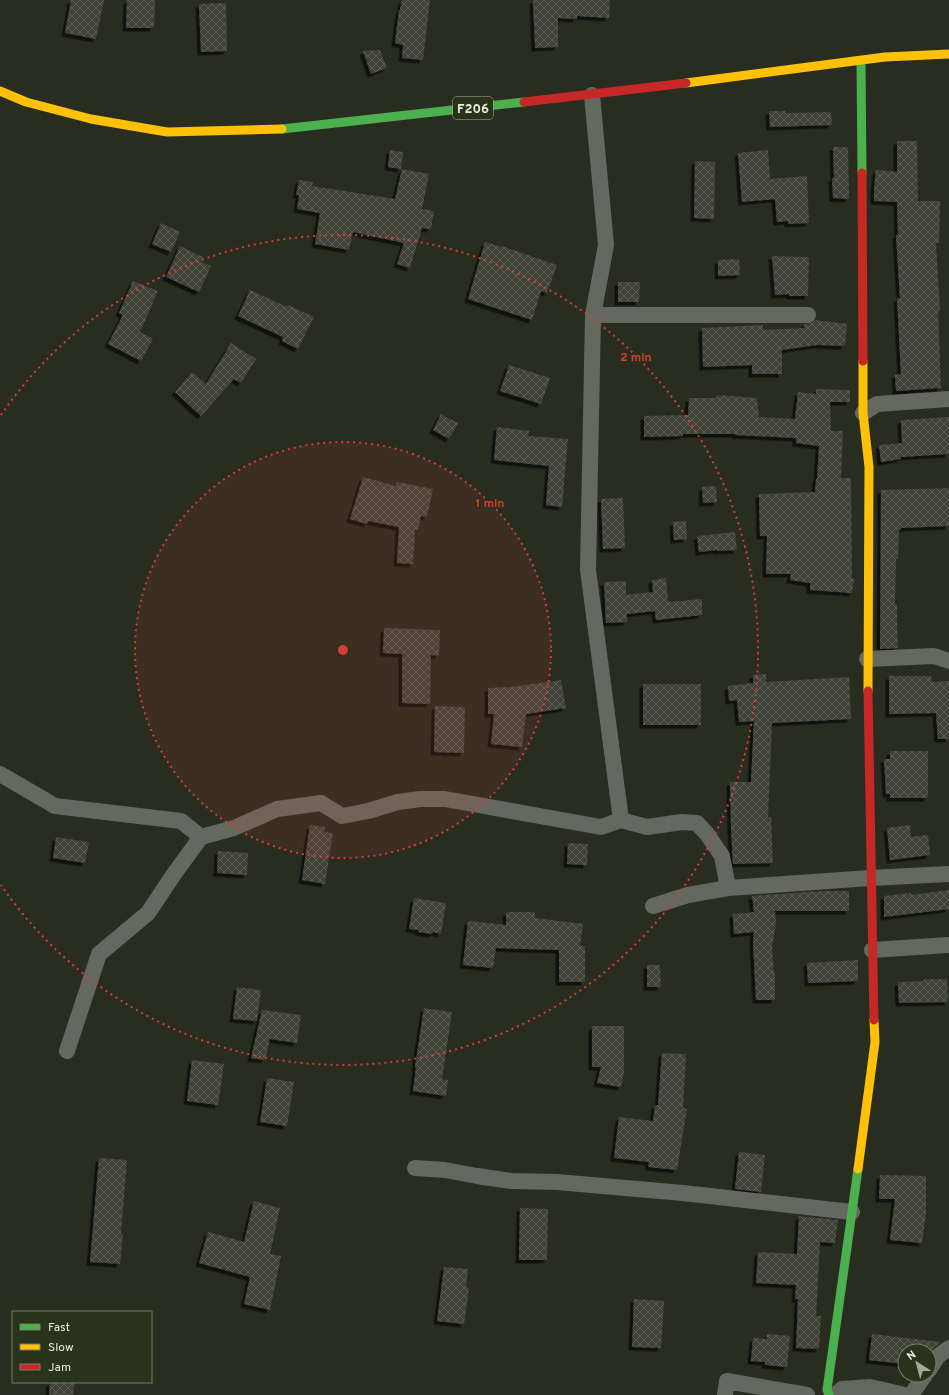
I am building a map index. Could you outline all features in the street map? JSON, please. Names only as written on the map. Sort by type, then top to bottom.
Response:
[{"type":"street","name":"F206","points":[[0,91],[26,102],[91,119],[167,132],[283,129],[592,95],[885,57],[949,54]]},
{"type":"street","points":[[829,1395],[827,1390],[875,1042],[870,878],[867,659],[869,467],[863,412],[861,61]]},
{"type":"street","points":[[592,95],[606,245],[593,315],[588,570],[621,820]]},
{"type":"street","points":[[593,315],[808,315]]},
{"type":"street","points":[[863,412],[877,404],[949,399]]},
{"type":"street","points":[[867,659],[934,656],[949,661]]},
{"type":"street","points":[[0,774],[55,806],[181,821],[201,837]]},
{"type":"street","points":[[67,1051],[99,954],[148,913],[201,837],[234,828],[278,809],[320,804],[342,816],[368,811],[398,802],[420,799],[445,799],[601,828],[621,820],[647,827],[682,822],[697,823],[707,834],[722,856],[728,888]]},
{"type":"street","points":[[653,906],[688,894],[728,888],[949,874]]},
{"type":"street","points":[[872,950],[949,945]]},
{"type":"street","points":[[416,1168],[445,1170],[511,1181],[556,1182],[676,1192],[852,1212]]},
{"type":"street","points":[[937,1358],[949,1348]]},
{"type":"street","points":[[725,1395],[727,1381],[807,1395]]},
{"type":"street","points":[[911,1395],[919,1383]]},
{"type":"street","points":[[836,1395],[842,1389],[870,1387],[905,1395]]},
{"type":"building","points":[[71,0],[104,0],[96,39],[65,33]]},
{"type":"building","points":[[127,0],[155,0],[154,28],[126,28]]},
{"type":"building","points":[[402,0],[430,0],[423,60],[402,58],[403,45],[395,43],[399,10]]},
{"type":"building","points":[[533,0],[610,0],[609,18],[577,16],[577,19],[558,18],[558,47],[535,48]]},
{"type":"building","points":[[226,3],[227,51],[201,52],[199,4]]},
{"type":"building","points":[[380,50],[387,68],[371,74],[363,51]]},
{"type":"building","points":[[769,111],[785,111],[785,113],[831,112],[832,125],[770,127]]},
{"type":"building","points":[[897,141],[917,141],[918,201],[940,201],[939,243],[936,243],[940,311],[938,311],[941,388],[896,391],[895,375],[901,374],[897,298],[900,299],[896,235],[898,235],[897,202],[874,201],[874,189],[876,170],[897,172]]},
{"type":"building","points":[[833,147],[848,147],[849,199],[833,198]]},
{"type":"building","points":[[390,150],[403,152],[401,169],[388,167]]},
{"type":"building","points":[[768,150],[770,179],[807,176],[809,223],[788,224],[788,221],[777,222],[775,199],[742,202],[738,153]]},
{"type":"building","points":[[695,161],[715,162],[714,219],[694,218]]},
{"type":"building","points":[[402,169],[429,174],[422,209],[434,211],[431,229],[422,228],[410,268],[397,264],[404,243],[353,232],[349,250],[315,244],[320,213],[297,209],[299,195],[296,195],[299,180],[313,182],[312,186],[395,199]]},
{"type":"building","points":[[161,223],[180,232],[171,252],[152,244]]},
{"type":"building","points":[[485,242],[502,246],[557,265],[547,293],[541,291],[532,320],[468,299]]},
{"type":"building","points":[[180,246],[203,257],[201,262],[211,266],[199,292],[166,277]]},
{"type":"building","points":[[772,256],[809,257],[808,296],[789,296],[789,294],[775,295]]},
{"type":"building","points":[[739,259],[740,275],[718,276],[718,260]]},
{"type":"building","points":[[133,281],[158,291],[140,332],[153,339],[141,361],[108,344],[123,315],[119,313]]},
{"type":"building","points":[[618,282],[640,282],[639,302],[618,302]]},
{"type":"building","points":[[250,290],[287,307],[288,305],[314,317],[298,349],[282,341],[283,337],[238,316]]},
{"type":"building","points":[[816,320],[847,324],[845,346],[817,345],[782,350],[782,374],[752,374],[752,365],[703,367],[702,328],[763,325],[763,330],[804,328],[804,324],[812,323]]},
{"type":"building","points":[[231,343],[256,359],[241,383],[234,379],[201,416],[175,392],[192,372],[206,384]]},
{"type":"building","points":[[509,365],[550,378],[541,404],[500,391]]},
{"type":"building","points":[[816,389],[850,390],[850,402],[830,402],[831,431],[843,431],[841,478],[851,478],[852,579],[854,579],[852,593],[810,590],[810,583],[790,580],[791,574],[766,574],[767,536],[760,536],[759,494],[815,492],[819,446],[796,443],[796,438],[735,434],[683,434],[683,436],[644,437],[644,416],[688,415],[689,398],[716,398],[717,395],[757,398],[759,417],[795,419],[798,392],[816,394]]},
{"type":"building","points":[[441,414],[458,423],[449,439],[433,430]]},
{"type":"building","points":[[949,417],[949,454],[901,457],[901,459],[881,462],[879,445],[902,443],[901,420]]},
{"type":"building","points":[[497,427],[529,431],[528,436],[568,439],[562,507],[546,505],[549,466],[494,460]]},
{"type":"building","points":[[363,477],[396,486],[397,482],[433,489],[427,517],[421,516],[418,530],[415,530],[413,564],[397,563],[399,527],[368,521],[367,524],[350,519]]},
{"type":"building","points":[[716,486],[717,502],[703,503],[702,487]]},
{"type":"building","points":[[949,488],[949,526],[901,528],[901,530],[899,530],[898,559],[896,559],[895,604],[897,604],[898,648],[880,649],[881,490]]},
{"type":"building","points":[[623,498],[625,548],[603,549],[601,499]]},
{"type":"building","points":[[686,521],[687,539],[674,540],[673,522]]},
{"type":"building","points":[[735,532],[737,550],[699,552],[697,536]]},
{"type":"building","points":[[666,578],[668,602],[702,599],[702,615],[656,620],[655,611],[627,614],[627,622],[606,623],[604,582],[626,581],[626,595],[653,592],[652,580]]},
{"type":"building","points":[[384,628],[440,630],[439,656],[431,655],[430,704],[402,703],[402,654],[383,653]]},
{"type":"building","points":[[766,674],[766,682],[849,677],[851,719],[772,723],[768,817],[771,817],[773,863],[733,864],[730,782],[751,782],[754,721],[739,722],[737,700],[729,701],[728,686],[753,683],[753,675]]},
{"type":"building","points":[[889,676],[931,676],[932,682],[949,681],[949,739],[938,739],[936,713],[889,714]]},
{"type":"building","points":[[561,680],[566,708],[526,714],[522,747],[491,744],[494,714],[488,714],[488,688],[511,687]]},
{"type":"building","points":[[643,684],[701,684],[701,725],[643,725]]},
{"type":"building","points":[[435,706],[465,707],[464,753],[434,752]]},
{"type":"building","points":[[890,751],[928,751],[928,798],[890,798],[890,794],[886,794],[884,759],[890,759]]},
{"type":"building","points":[[310,825],[325,827],[324,832],[333,833],[325,884],[302,880]]},
{"type":"building","points":[[910,825],[911,837],[928,835],[930,855],[890,860],[887,828]]},
{"type":"building","points":[[56,837],[89,842],[85,863],[53,858]]},
{"type":"building","points":[[568,843],[588,844],[587,865],[567,864]]},
{"type":"building","points":[[218,851],[248,853],[247,875],[217,873]]},
{"type":"building","points":[[949,890],[949,909],[884,917],[884,896],[911,893],[911,895]]},
{"type":"building","points":[[823,891],[849,891],[849,911],[775,911],[776,923],[772,948],[775,973],[775,1000],[756,1000],[753,942],[754,932],[734,934],[733,914],[754,912],[752,896]]},
{"type":"building","points":[[414,898],[446,903],[441,934],[433,932],[432,934],[418,932],[419,930],[409,929]]},
{"type":"building","points":[[506,912],[535,912],[535,918],[583,924],[580,946],[585,946],[585,982],[559,982],[559,950],[496,948],[493,968],[463,965],[468,921],[506,925]]},
{"type":"building","points":[[858,960],[858,981],[808,983],[807,963]]},
{"type":"building","points":[[647,965],[660,965],[661,987],[647,987]]},
{"type":"building","points":[[924,979],[947,979],[948,1002],[899,1003],[898,982],[924,981]]},
{"type":"building","points":[[237,987],[261,990],[257,1021],[233,1019]]},
{"type":"building","points":[[424,1008],[452,1012],[442,1079],[448,1080],[446,1096],[413,1091]]},
{"type":"building","points":[[262,1010],[301,1015],[297,1043],[270,1039],[265,1060],[251,1058]]},
{"type":"building","points":[[592,1026],[624,1026],[624,1072],[621,1087],[597,1083],[601,1067],[592,1067]]},
{"type":"building","points":[[662,1053],[686,1054],[683,1108],[687,1109],[677,1170],[648,1167],[649,1162],[614,1158],[619,1117],[653,1121],[655,1105],[658,1105]]},
{"type":"building","points":[[192,1060],[224,1064],[218,1105],[187,1101]]},
{"type":"building","points":[[267,1078],[294,1082],[287,1126],[260,1122]]},
{"type":"building","points":[[739,1152],[765,1155],[761,1192],[735,1189]]},
{"type":"building","points":[[99,1158],[127,1160],[120,1264],[90,1262]]},
{"type":"building","points":[[880,1175],[926,1176],[926,1213],[922,1243],[890,1240],[895,1199],[879,1199]]},
{"type":"building","points":[[254,1201],[280,1208],[270,1254],[281,1256],[270,1310],[244,1304],[250,1277],[199,1263],[208,1232],[244,1242]]},
{"type":"building","points":[[520,1208],[548,1209],[547,1260],[519,1260]]},
{"type":"building","points":[[799,1216],[838,1220],[835,1243],[820,1242],[816,1316],[821,1316],[819,1349],[796,1348],[798,1299],[795,1299],[796,1285],[756,1283],[758,1252],[797,1254]]},
{"type":"building","points":[[444,1267],[468,1269],[466,1287],[469,1288],[464,1324],[437,1321]]},
{"type":"building","points":[[634,1299],[664,1301],[661,1348],[632,1347]]},
{"type":"building","points":[[767,1334],[790,1336],[787,1367],[765,1365],[765,1362],[751,1361],[753,1338],[767,1339]]},
{"type":"building","points":[[872,1334],[940,1342],[937,1345],[937,1343],[897,1343],[897,1363],[869,1360]]},
{"type":"building","points":[[50,1383],[75,1383],[73,1395],[49,1395]]},
{"type":"traffic: fast","points":[[861,61],[862,173]]},
{"type":"traffic: fast","points":[[282,129],[524,102]]},
{"type":"traffic: fast","points":[[829,1395],[827,1390],[858,1169]]},
{"type":"traffic: slow","points":[[686,83],[885,57],[949,54]]},
{"type":"traffic: slow","points":[[0,91],[26,102],[91,119],[167,132],[282,129]]},
{"type":"traffic: slow","points":[[863,361],[863,413],[869,467],[868,691]]},
{"type":"traffic: slow","points":[[858,1169],[875,1042],[874,1020]]},
{"type":"traffic: jam","points":[[524,102],[686,83]]},
{"type":"traffic: jam","points":[[862,173],[863,361]]},
{"type":"traffic: jam","points":[[868,691],[874,1020]]}]
